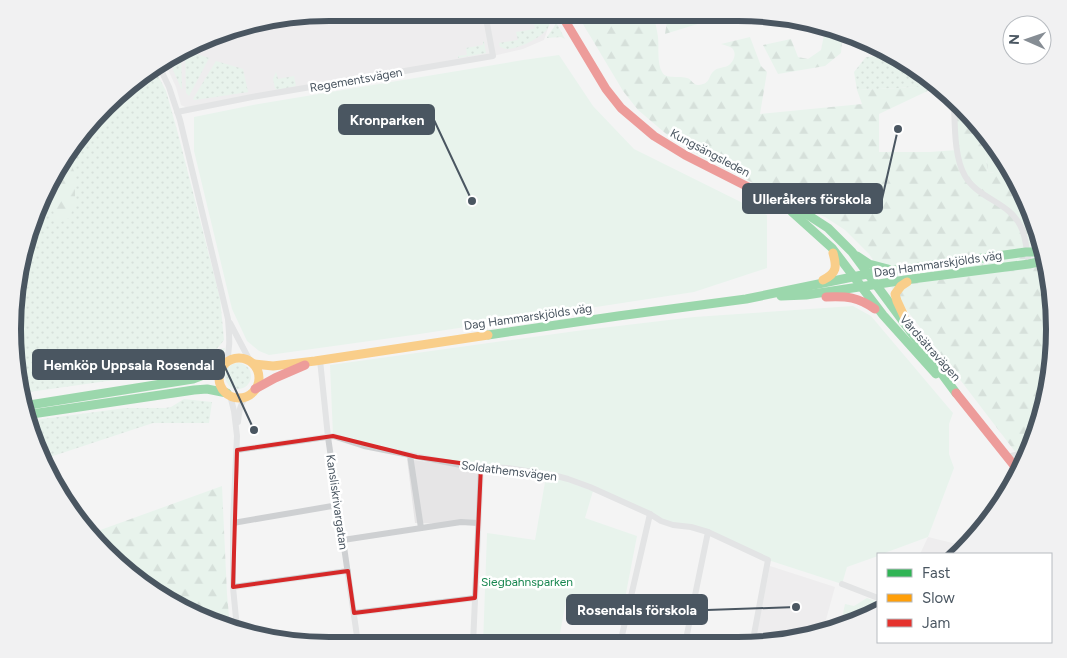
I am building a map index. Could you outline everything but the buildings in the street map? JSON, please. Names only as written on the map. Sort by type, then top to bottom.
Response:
[{"type":"main road","name":"Kungsängsleden","points":[[565,21],[606,89],[621,108],[654,136],[685,155],[786,207],[808,215],[828,228],[852,252],[875,285]]},
{"type":"main road","name":"Kungsängsleden","points":[[786,207],[832,248],[862,286]]},
{"type":"main road","points":[[806,291],[834,273],[836,264],[832,248]]},
{"type":"main road","points":[[852,252],[869,264],[896,270]]},
{"type":"main road","name":"Dag Hammarskjölds väg","points":[[806,291],[867,274],[1036,252]]},
{"type":"main road","name":"Dag Hammarskjölds väg","points":[[252,363],[273,366],[317,361],[618,316],[806,291],[875,285],[1038,263]]},
{"type":"main road","points":[[909,328],[904,313],[895,300],[895,294],[901,286],[912,279]]},
{"type":"main road","name":"Vårdsätravägen","points":[[875,285],[1014,466]]},
{"type":"main road","name":"Vårdsätravägen","points":[[862,286],[883,315],[982,424]]},
{"type":"main road","points":[[806,291],[824,297],[855,297],[863,300],[883,315]]},
{"type":"main road","points":[[31,405],[193,379],[205,375],[237,358],[243,358],[252,363],[259,375],[256,389],[247,396],[237,397],[207,389],[194,390],[33,414]]},
{"type":"main road","name":"Dag Hammarskjölds väg","points":[[256,389],[275,378],[317,361]]},
{"type":"main road","points":[[224,365],[220,373],[220,381],[222,388],[229,394]]},
{"type":"street","name":"Regementsvägen","points":[[177,112],[252,97],[493,56],[486,21]]},
{"type":"street","points":[[161,71],[177,112],[228,319],[229,354],[224,365]]},
{"type":"street","points":[[954,110],[957,150],[965,176],[976,188],[1009,210],[1021,225],[1029,264]]},
{"type":"street","points":[[228,319],[252,363]]},
{"type":"street","name":"Kansliskrivargatan","points":[[317,361],[322,383],[357,637]]},
{"type":"street","points":[[229,394],[234,411],[237,436]]},
{"type":"street","points":[[236,622],[233,587],[233,523],[237,436],[240,411],[243,400],[247,396]]},
{"type":"street","name":"Soldathemsvägen","points":[[237,450],[289,439],[333,436],[364,446],[410,456],[466,466],[507,468],[560,477],[650,514],[661,521],[708,532],[768,560],[753,636]]},
{"type":"street","points":[[1007,458],[1019,454]]},
{"type":"street","points":[[410,456],[421,528]]},
{"type":"street","points":[[473,637],[481,466]]},
{"type":"street","points":[[233,523],[338,505]]},
{"type":"street","points":[[622,637],[650,514]]},
{"type":"street","points":[[343,540],[461,522],[478,522]]},
{"type":"street","points":[[686,637],[708,532]]},
{"type":"street","points":[[233,587],[348,571]]},
{"type":"street","points":[[842,584],[877,598]]},
{"type":"street","points":[[354,613],[475,598]]},
{"type":"highlighted area","points":[[333,436],[417,457],[481,466],[475,598],[354,613],[348,571],[233,587],[237,450]]},
{"type":"shaded area","points":[[329,21],[548,21],[544,40],[523,49],[191,110],[181,105],[176,87],[167,67],[175,62],[211,45],[269,27]]},
{"type":"shaded area","points":[[407,459],[478,469],[475,525],[415,523]]},
{"type":"shaded area","points":[[928,537],[958,544],[949,553],[920,553]]},
{"type":"shaded area","points":[[770,566],[835,587],[825,624],[798,631],[756,636]]},
{"type":"green space","points":[[534,21],[550,21],[549,26],[537,38],[519,47],[505,49],[500,47],[499,43],[518,40],[516,32],[535,29]]},
{"type":"green space","points":[[581,21],[655,21],[659,65],[662,72],[670,77],[684,77],[697,85],[706,83],[715,70],[729,65],[732,61],[735,55],[734,50],[721,44],[750,37],[761,66],[767,72],[760,114],[862,104],[857,90],[927,87],[931,90],[879,114],[879,152],[957,150],[954,110],[956,111],[984,145],[988,173],[1002,171],[1005,175],[1022,211],[1040,269],[1046,329],[1043,369],[1035,409],[1018,456],[906,309],[869,254],[845,230],[825,217],[804,209],[702,157],[671,138],[638,110],[623,91]]},
{"type":"green space","points":[[667,21],[707,21],[665,34]]},
{"type":"green space","points":[[556,22],[565,39],[561,37],[547,38]]},
{"type":"green space","points":[[824,34],[842,40],[841,53],[825,66],[778,74],[763,45],[791,39],[798,57],[808,59],[821,50]]},
{"type":"green space","points":[[483,41],[486,53],[458,58],[458,56],[467,55],[466,48],[483,45]]},
{"type":"green space","points":[[193,53],[209,58],[189,96],[186,93],[185,57]]},
{"type":"green space","points":[[559,55],[593,106],[634,149],[767,215],[767,268],[694,292],[413,335],[269,355],[259,351],[247,341],[232,309],[194,151],[194,117],[253,105]]},
{"type":"green space","points":[[880,56],[909,73],[927,87],[857,90],[854,72],[866,57]]},
{"type":"green space","points":[[181,59],[182,90],[173,70],[173,63]]},
{"type":"green space","points":[[216,61],[243,69],[248,92],[193,99]]},
{"type":"green space","points":[[276,72],[278,79],[294,76],[296,86],[277,90],[273,79]]},
{"type":"green space","points":[[157,74],[166,91],[177,130],[220,298],[224,340],[205,364],[192,368],[155,369],[143,376],[28,392],[21,329],[24,289],[32,249],[45,211],[62,175],[85,142],[111,111]]},
{"type":"green space","points":[[984,145],[1002,171],[988,173]]},
{"type":"green space","points":[[68,165],[72,166],[75,174],[75,205],[69,218],[61,222],[56,219],[53,212],[52,200],[55,190]]},
{"type":"green space","points":[[853,306],[871,316],[953,413],[949,424],[949,454],[954,468],[928,537],[885,553],[877,553],[877,556],[847,567],[842,584],[768,560],[708,532],[673,525],[568,479],[466,464],[333,436],[330,365],[576,331],[694,317]]},
{"type":"green space","points":[[225,348],[220,361],[208,370],[207,365],[220,349]]},
{"type":"green space","points":[[238,363],[247,367],[251,376],[247,385],[238,389],[229,385],[225,376],[229,367]]},
{"type":"green space","points":[[184,399],[212,402],[209,423],[153,423],[50,457],[35,420],[125,408],[171,407]]},
{"type":"green space","name":"Siegbahnsparken","points":[[553,476],[593,491],[585,518],[637,536],[623,609],[567,596],[559,637],[483,637],[487,533],[535,540],[545,482],[551,483]]},
{"type":"green space","points":[[222,486],[229,620],[193,605],[158,585],[111,547],[97,531]]},
{"type":"green space","points":[[867,598],[877,602],[874,605],[842,618],[845,604],[854,606]]},
{"type":"traffic: fast","points":[[762,194],[808,215],[828,228],[852,252],[956,393]]},
{"type":"traffic: fast","points":[[792,212],[832,248],[883,315],[936,374]]},
{"type":"traffic: fast","points":[[488,335],[746,299],[867,274],[1036,252]]},
{"type":"traffic: fast","points":[[857,256],[869,264],[888,269]]},
{"type":"traffic: fast","points":[[781,296],[806,295],[1038,262]]},
{"type":"traffic: fast","points":[[31,405],[193,379],[222,368]]},
{"type":"traffic: fast","points":[[33,414],[194,390],[207,389],[227,393]]},
{"type":"traffic: slow","points":[[823,280],[831,275],[835,269],[833,253]]},
{"type":"traffic: slow","points":[[904,316],[895,294],[907,282]]},
{"type":"traffic: slow","points":[[254,364],[273,366],[315,361],[488,335]]},
{"type":"traffic: slow","points":[[239,358],[253,364],[259,378],[253,392],[239,398],[225,392],[219,378],[225,364],[239,358]]},
{"type":"traffic: jam","points":[[565,21],[606,89],[621,108],[654,136],[685,155],[762,194]]},
{"type":"traffic: jam","points":[[826,297],[852,298],[875,309]]},
{"type":"traffic: jam","points":[[255,389],[305,365]]},
{"type":"traffic: jam","points":[[956,393],[1014,465]]},
{"type":"place","name":"Ulleråkers förskola","points":[[898,129]]},
{"type":"place","name":"Kronparken","points":[[472,201]]},
{"type":"place","name":"Hemköp Uppsala Rosendal","points":[[254,430]]},
{"type":"place","name":"Rosendals förskola","points":[[796,607]]}]
